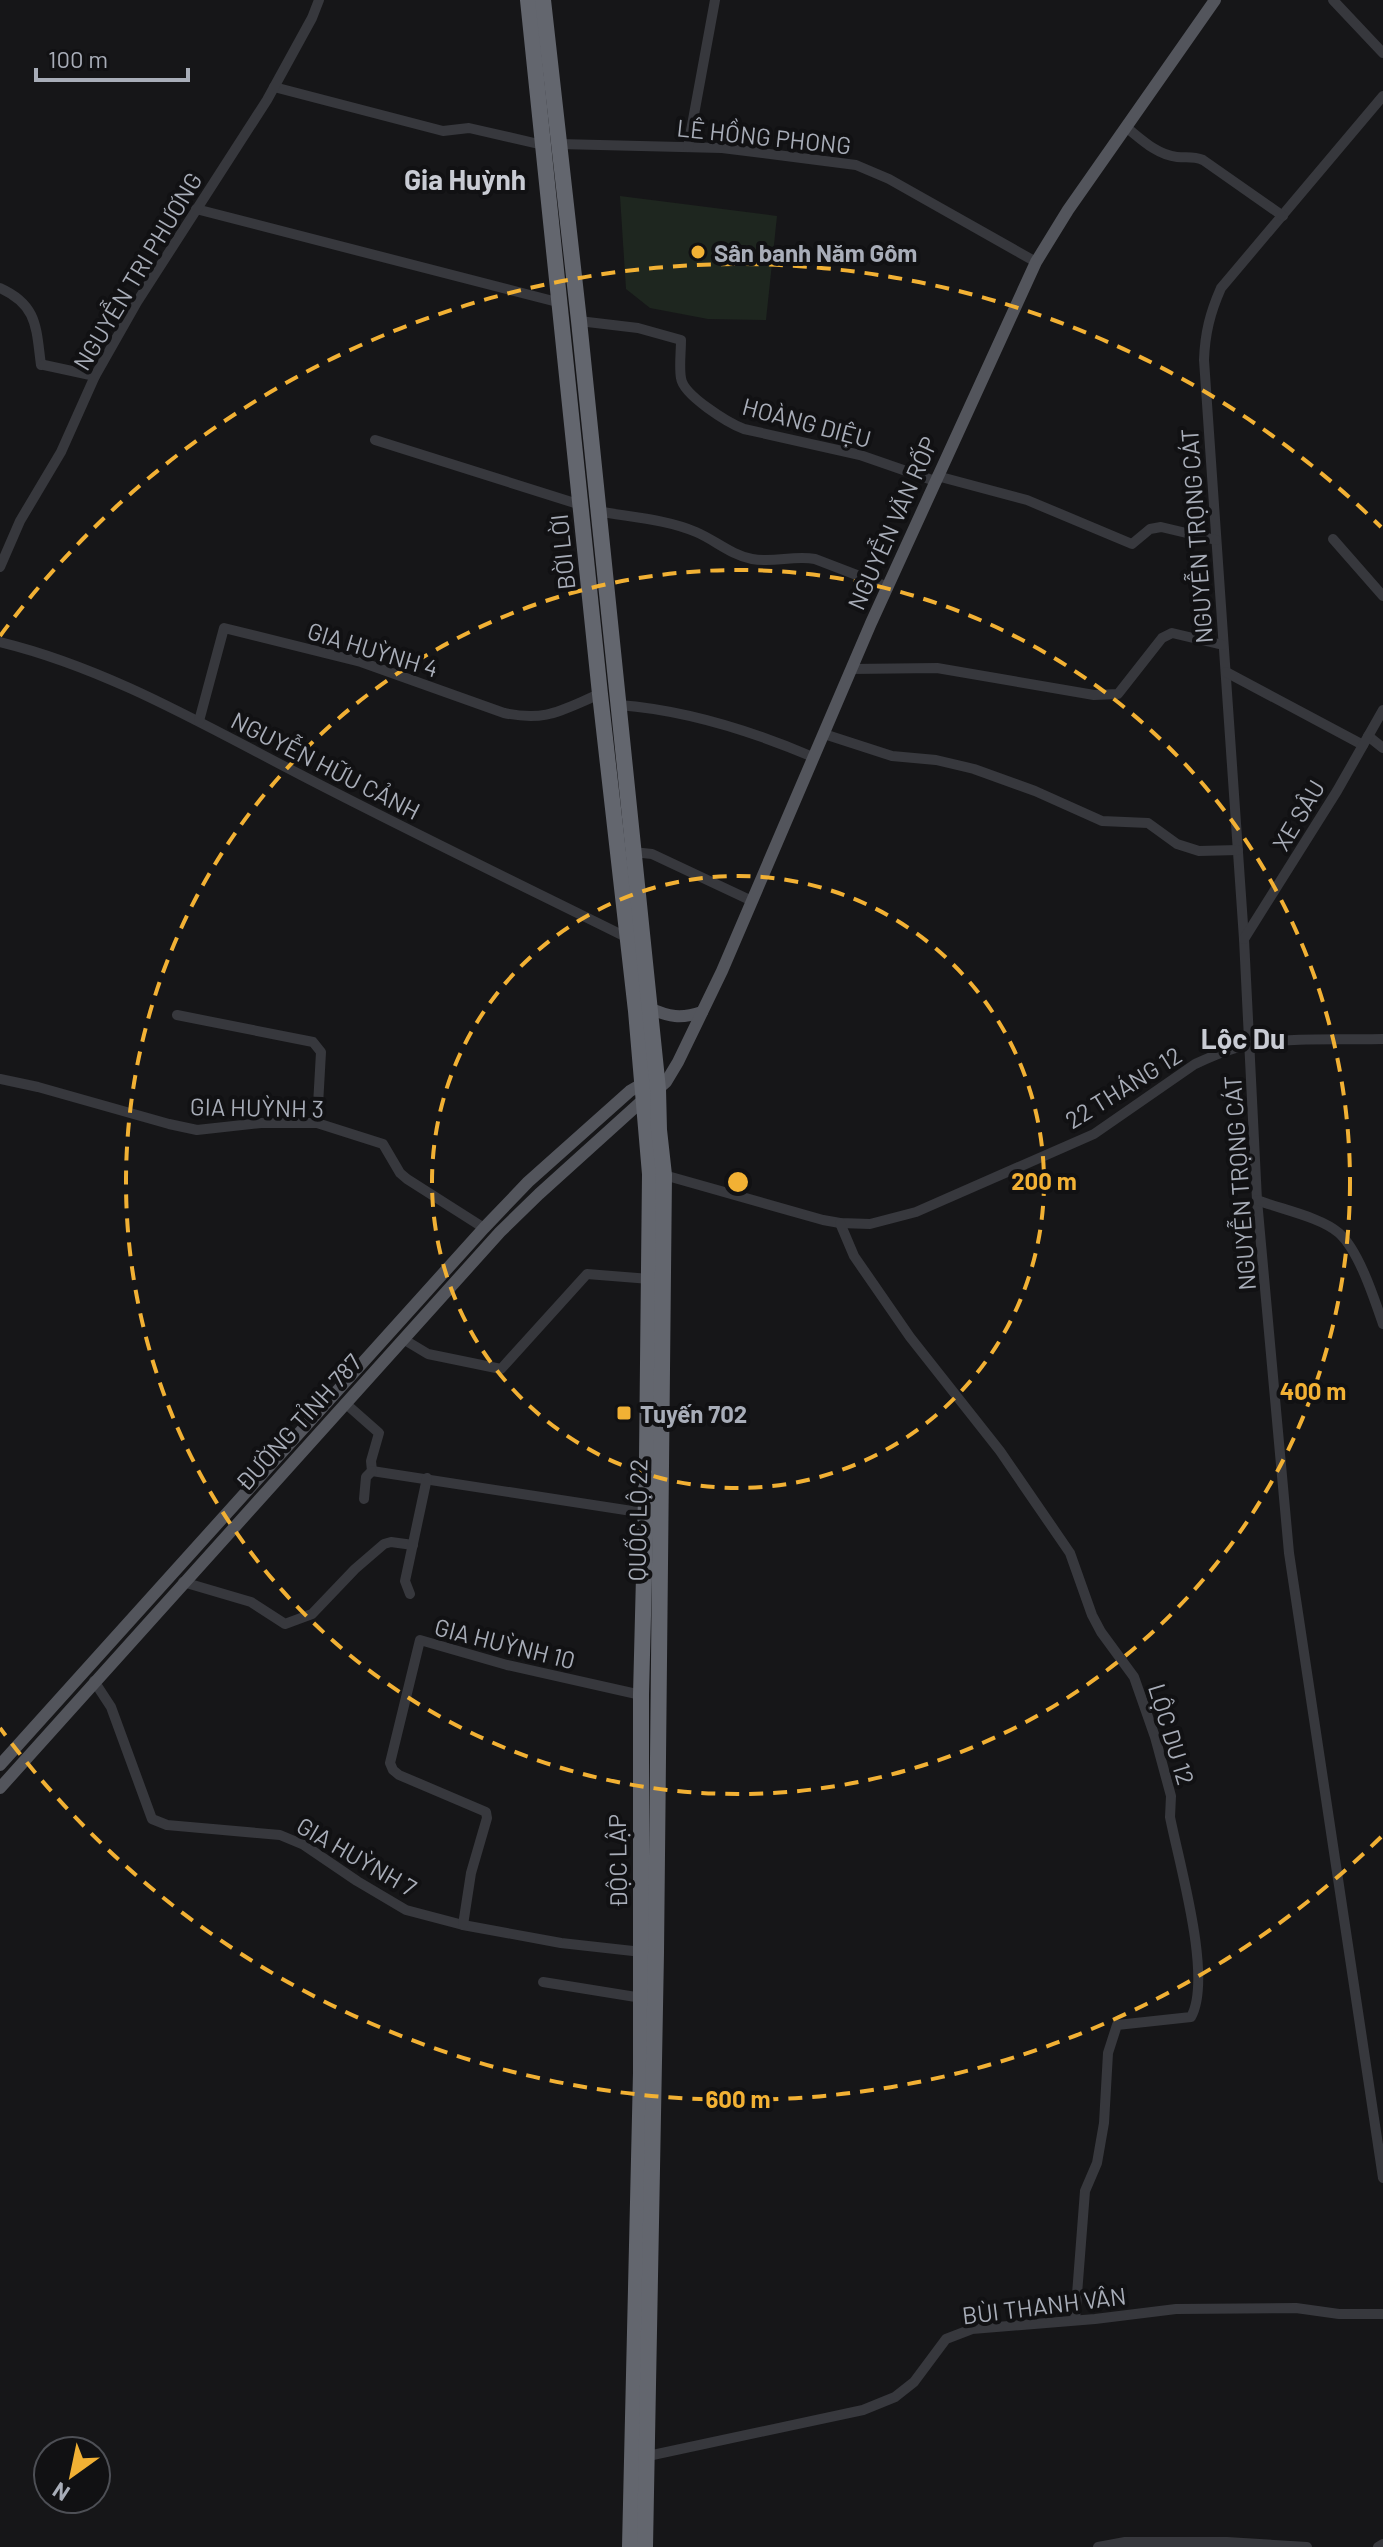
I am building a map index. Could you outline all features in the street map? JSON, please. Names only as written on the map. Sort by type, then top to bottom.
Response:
[{"type":"highway","name":"BỜI LỜI","points":[[528,0],[579,321],[600,694],[648,1091]]},
{"type":"highway","name":"BỜI LỜI","points":[[543,0],[561,303],[619,705],[649,1008],[648,1091]]},
{"type":"highway","name":"QUỐC LỘ 22","points":[[648,1091],[659,1130],[649,1952]]},
{"type":"highway","name":"ĐỘC LẬP","points":[[645,2547],[649,1952],[639,1833],[650,1279],[657,1174]]},
{"type":"highway","name":"ĐỘC LẬP","points":[[630,2547],[642,1998],[649,1952]]},
{"type":"main road","name":"NGUYỄN VĂN RỐP","points":[[648,1091],[666,1082],[702,1012],[936,478],[1036,262],[1068,210],[1215,0]]},
{"type":"main road","points":[[649,1008],[669,1017],[686,1018],[702,1012]]},
{"type":"main road","name":"ĐƯỜNG TỈNH 787","points":[[0,1765],[484,1228],[630,1091],[648,1091]]},
{"type":"main road","name":"ĐƯỜNG TỈNH 787","points":[[0,1788],[510,1223],[648,1091]]},
{"type":"street","name":"NGUYỄN TRI PHƯƠNG","points":[[0,567],[20,521],[61,452],[95,376],[137,302],[274,87],[319,0]]},
{"type":"street","points":[[688,147],[715,0]]},
{"type":"street","points":[[1333,0],[1383,53]]},
{"type":"street","name":"LÊ HỒNG PHONG","points":[[274,87],[443,131],[469,128],[551,144],[722,148],[856,165],[889,179],[1036,262]]},
{"type":"street","name":"NGUYỄN TRỌNG CÁT","points":[[1383,96],[1221,288],[1205,332],[1204,360],[1244,939],[1257,1200],[1289,1553],[1383,2178]]},
{"type":"street","points":[[1126,127],[1161,152],[1203,160],[1283,216]]},
{"type":"street","points":[[196,209],[561,303]]},
{"type":"street","points":[[0,288],[25,303],[32,313],[45,365],[95,376]]},
{"type":"street","name":"HOÀNG DIỆU","points":[[579,321],[638,328],[681,340],[681,381],[685,389],[728,423],[744,429],[860,455],[936,478],[1027,500],[1132,544],[1150,529],[1161,527],[1216,540]]},
{"type":"street","points":[[375,440],[589,508],[683,527],[698,532],[732,553],[752,559],[815,559],[888,587]]},
{"type":"street","points":[[1333,539],[1383,596]]},
{"type":"street","name":"GIA HUỲNH 4","points":[[199,721],[224,628],[361,662],[526,718],[544,717],[600,694]]},
{"type":"street","points":[[851,669],[937,668],[1094,695],[1118,694],[1162,638],[1172,633],[1223,645]]},
{"type":"street","name":"NGUYỄN HỮU CẢNH","points":[[0,642],[99,675],[199,721],[397,825],[628,938]]},
{"type":"street","points":[[1226,672],[1383,748]]},
{"type":"street","points":[[619,705],[656,708],[710,722],[813,757]]},
{"type":"street","name":"XE SÂU","points":[[1244,939],[1337,791],[1383,710]]},
{"type":"street","points":[[824,734],[892,756],[936,760],[974,769],[1035,791],[1102,821],[1148,823],[1177,844],[1199,851],[1238,850]]},
{"type":"street","points":[[633,852],[652,854],[752,901]]},
{"type":"street","points":[[177,1015],[313,1042],[321,1052],[317,1123]]},
{"type":"street","name":"22 THÁNG 12","points":[[657,1174],[823,1220],[870,1224],[916,1212],[1094,1134],[1195,1064],[1250,1044],[1383,1039]]},
{"type":"street","name":"GIA HUỲNH 3","points":[[0,1079],[197,1130],[261,1123],[317,1123],[383,1144],[407,1179],[484,1228]]},
{"type":"street","points":[[1257,1200],[1326,1225],[1339,1234],[1352,1251],[1383,1324]]},
{"type":"street","name":"LỘC DU 12","points":[[840,1223],[854,1256],[910,1337],[1000,1451],[1070,1553],[1092,1615],[1134,1677],[1171,1796],[1170,1817],[1197,1957],[1197,2006],[1191,2017],[1117,2025],[1108,2053],[1104,2123],[1097,2163],[1085,2191],[1075,2320]]},
{"type":"street","points":[[403,1339],[428,1354],[501,1369],[587,1274],[650,1279]]},
{"type":"street","points":[[345,1403],[379,1433],[371,1461],[372,1471]]},
{"type":"street","points":[[372,1471],[645,1513]]},
{"type":"street","points":[[364,1499],[366,1477],[372,1471]]},
{"type":"street","points":[[410,1594],[405,1581],[427,1478]]},
{"type":"street","points":[[183,1582],[251,1602],[285,1624],[312,1614],[384,1544],[413,1545]]},
{"type":"street","name":"GIA HUỲNH 10","points":[[463,1925],[471,1873],[487,1818],[486,1812],[399,1775],[390,1763],[420,1640],[507,1665],[641,1695]]},
{"type":"street","name":"GIA HUỲNH 7","points":[[94,1681],[111,1707],[152,1819],[167,1825],[280,1835],[304,1845],[406,1910],[463,1925],[561,1943],[649,1952]]},
{"type":"street","points":[[543,1982],[642,1998]]},
{"type":"street","name":"BÙI THANH VÂN","points":[[648,2456],[863,2410],[895,2397],[914,2382],[946,2339],[972,2329],[1176,2309],[1296,2308],[1339,2314],[1383,2314]]},
{"type":"street","points":[[1098,2547],[1125,2542],[1208,2545],[1227,2542],[1307,2547]]},
{"type":"shaded area","name":"Sân banh Năm Gôm","points":[[620,196],[777,216],[766,320],[708,319],[650,308],[626,289]]},
{"type":"place","name":"Sân banh Năm Gôm","points":[[698,252]]},
{"type":"place","name":"Tuyến 702","points":[[624,1413]]},
{"type":"district","name":"Gia Huỳnh","points":[[465,179]]},
{"type":"district","name":"Lộc Du","points":[[1243,1038]]}]
